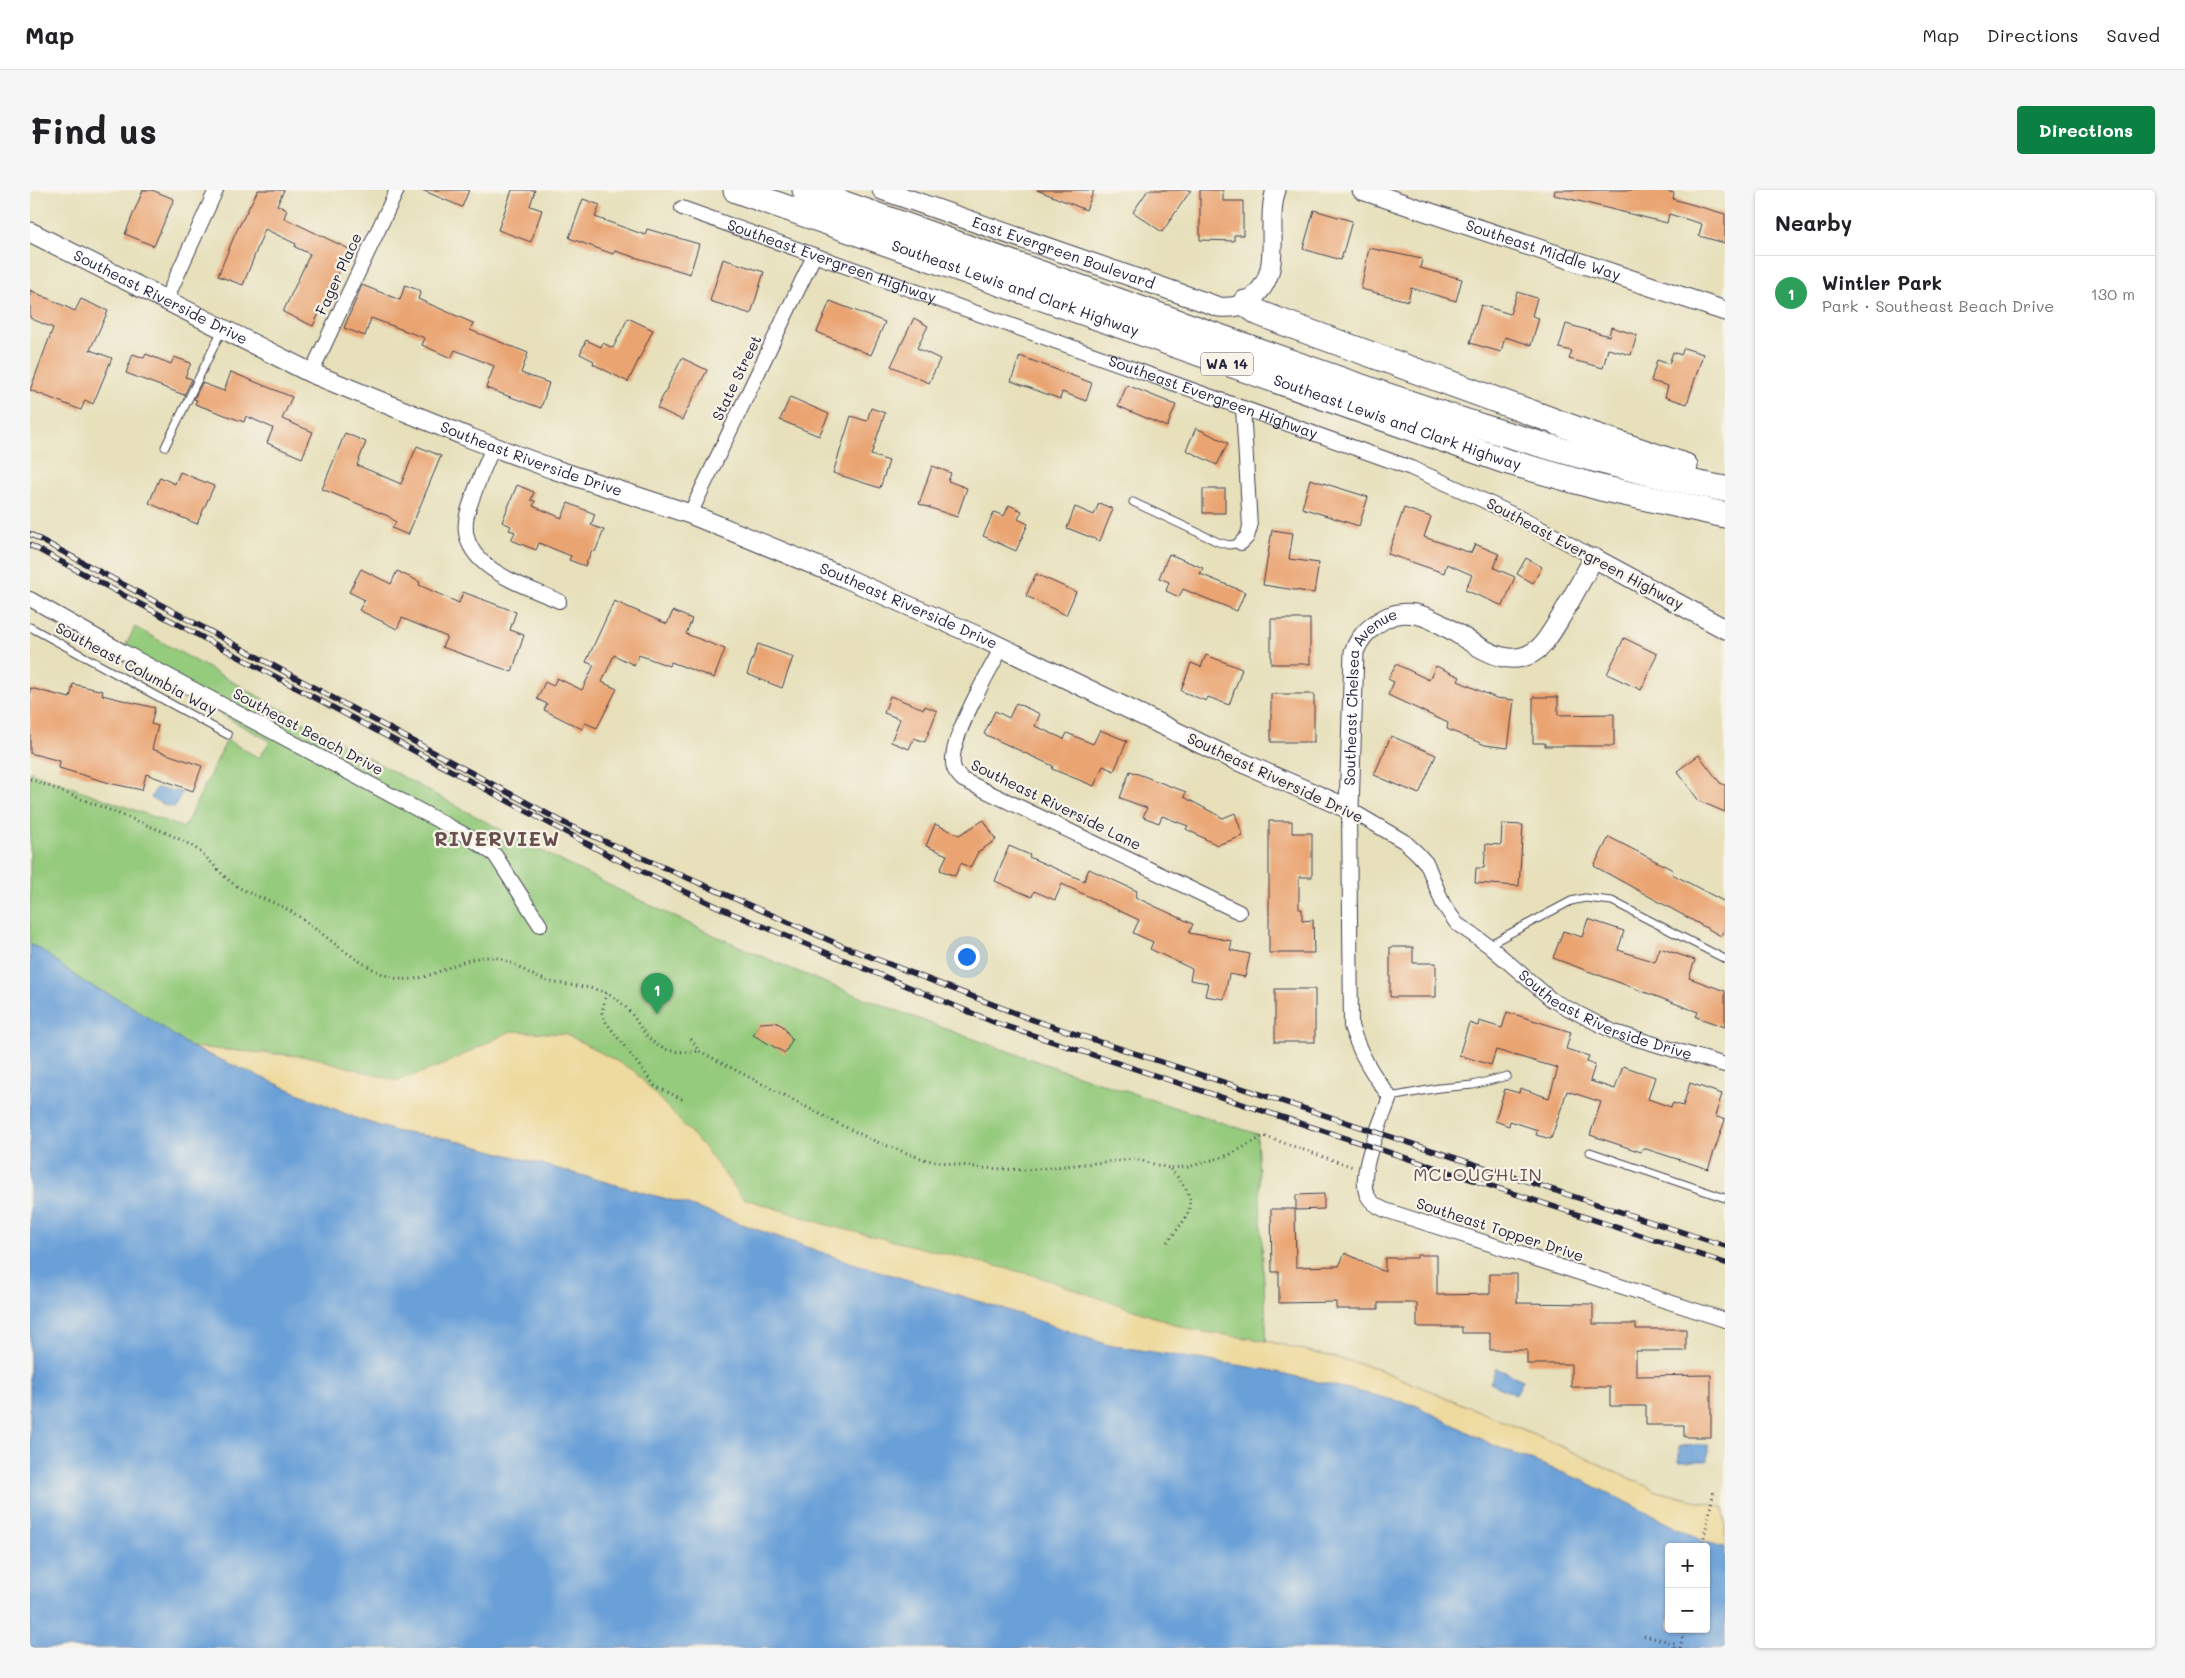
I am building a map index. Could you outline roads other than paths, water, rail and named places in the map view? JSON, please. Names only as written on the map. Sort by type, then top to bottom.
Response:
[{"type":"highway","name":"Southeast Lewis and Clark Highway","points":[[736,190],[1505,461],[1601,488],[1725,515]]},
{"type":"highway","name":"Southeast Lewis and Clark Highway","points":[[805,190],[1383,395],[1507,434],[1619,465],[1725,488]]},
{"type":"highway","points":[[1245,303],[1259,313],[1587,433],[1725,480]]},
{"type":"street","points":[[166,302],[216,190]]},
{"type":"street","name":"Fager Place","points":[[311,373],[397,190]]},
{"type":"street","name":"East Evergreen Boulevard","points":[[882,190],[1219,307],[1230,308],[1245,303]]},
{"type":"street","points":[[1245,303],[1260,292],[1271,270],[1272,212],[1276,190]]},
{"type":"street","name":"Southeast Middle Way","points":[[1362,190],[1725,312]]},
{"type":"street","name":"Southeast Evergreen Highway","points":[[682,208],[1411,468],[1501,507],[1548,531],[1725,629]]},
{"type":"street","name":"Southeast Riverside Drive","points":[[30,232],[166,302],[311,373],[493,447],[561,472],[690,514],[841,576],[1002,647],[1220,753],[1349,809],[1405,842],[1417,853],[1427,864],[1443,904],[1457,924],[1488,945],[1552,1000],[1614,1032],[1725,1066]]},
{"type":"street","name":"State Street","points":[[690,514],[814,256]]},
{"type":"street","points":[[1241,543],[1247,537],[1250,527],[1243,408]]},
{"type":"street","points":[[493,447],[467,516],[469,544],[479,560],[486,566],[559,601]]},
{"type":"street","name":"Southeast Chelsea Avenue","points":[[1390,1097],[1372,1074],[1359,1052],[1352,1026],[1349,809],[1353,658],[1359,639],[1373,625],[1391,615],[1406,612],[1430,619],[1500,658],[1518,659],[1538,649],[1594,558]]},
{"type":"street","name":"Southeast Beach Drive","points":[[30,599],[122,651],[469,837],[495,855],[540,925]]},
{"type":"street","name":"Southeast Riverside Lane","points":[[1002,647],[959,732],[953,753],[953,767],[963,780],[1239,912]]},
{"type":"street","name":"Southeast Topper Drive","points":[[1390,1097],[1364,1178],[1367,1195],[1374,1204],[1385,1210],[1725,1320]]},
{"type":"lane","points":[[165,447],[222,330]]},
{"type":"lane","points":[[1133,502],[1218,542],[1229,545],[1241,543]]},
{"type":"lane","name":"Southeast Columbia Way","points":[[30,627],[228,735]]},
{"type":"lane","points":[[1488,945],[1571,901],[1598,898],[1612,901],[1725,959]]},
{"type":"lane","points":[[1390,1097],[1439,1088],[1473,1085],[1507,1076]]},
{"type":"lane","points":[[1590,1152],[1725,1198]]},
{"type":"water","points":[[156,788],[182,792],[175,807],[167,806],[151,798]]},
{"type":"water","points":[[30,945],[37,947],[85,983],[125,1002],[191,1047],[358,1119],[398,1132],[450,1139],[685,1204],[849,1262],[1010,1311],[1108,1345],[1268,1370],[1415,1405],[1495,1446],[1584,1481],[1709,1543],[1665,1543],[1665,1633],[1710,1633],[1710,1543],[1725,1548],[1725,1648],[30,1648]]},
{"type":"water","points":[[1496,1368],[1523,1380],[1516,1395],[1490,1383]]},
{"type":"water","points":[[1708,1445],[1708,1461],[1679,1461],[1679,1446]]},
{"type":"railway","points":[[30,534],[570,826],[840,945],[1033,1020],[1725,1246]]},
{"type":"railway","points":[[30,545],[614,858],[731,913],[996,1023],[1725,1263]]},
{"type":"place","name":"Wintler Park","points":[[657,1014]]},
{"type":"district","name":"RIVERVIEW","points":[[497,839]]},
{"type":"district","name":"MCLOUGHLIN","points":[[1478,1175]]}]
